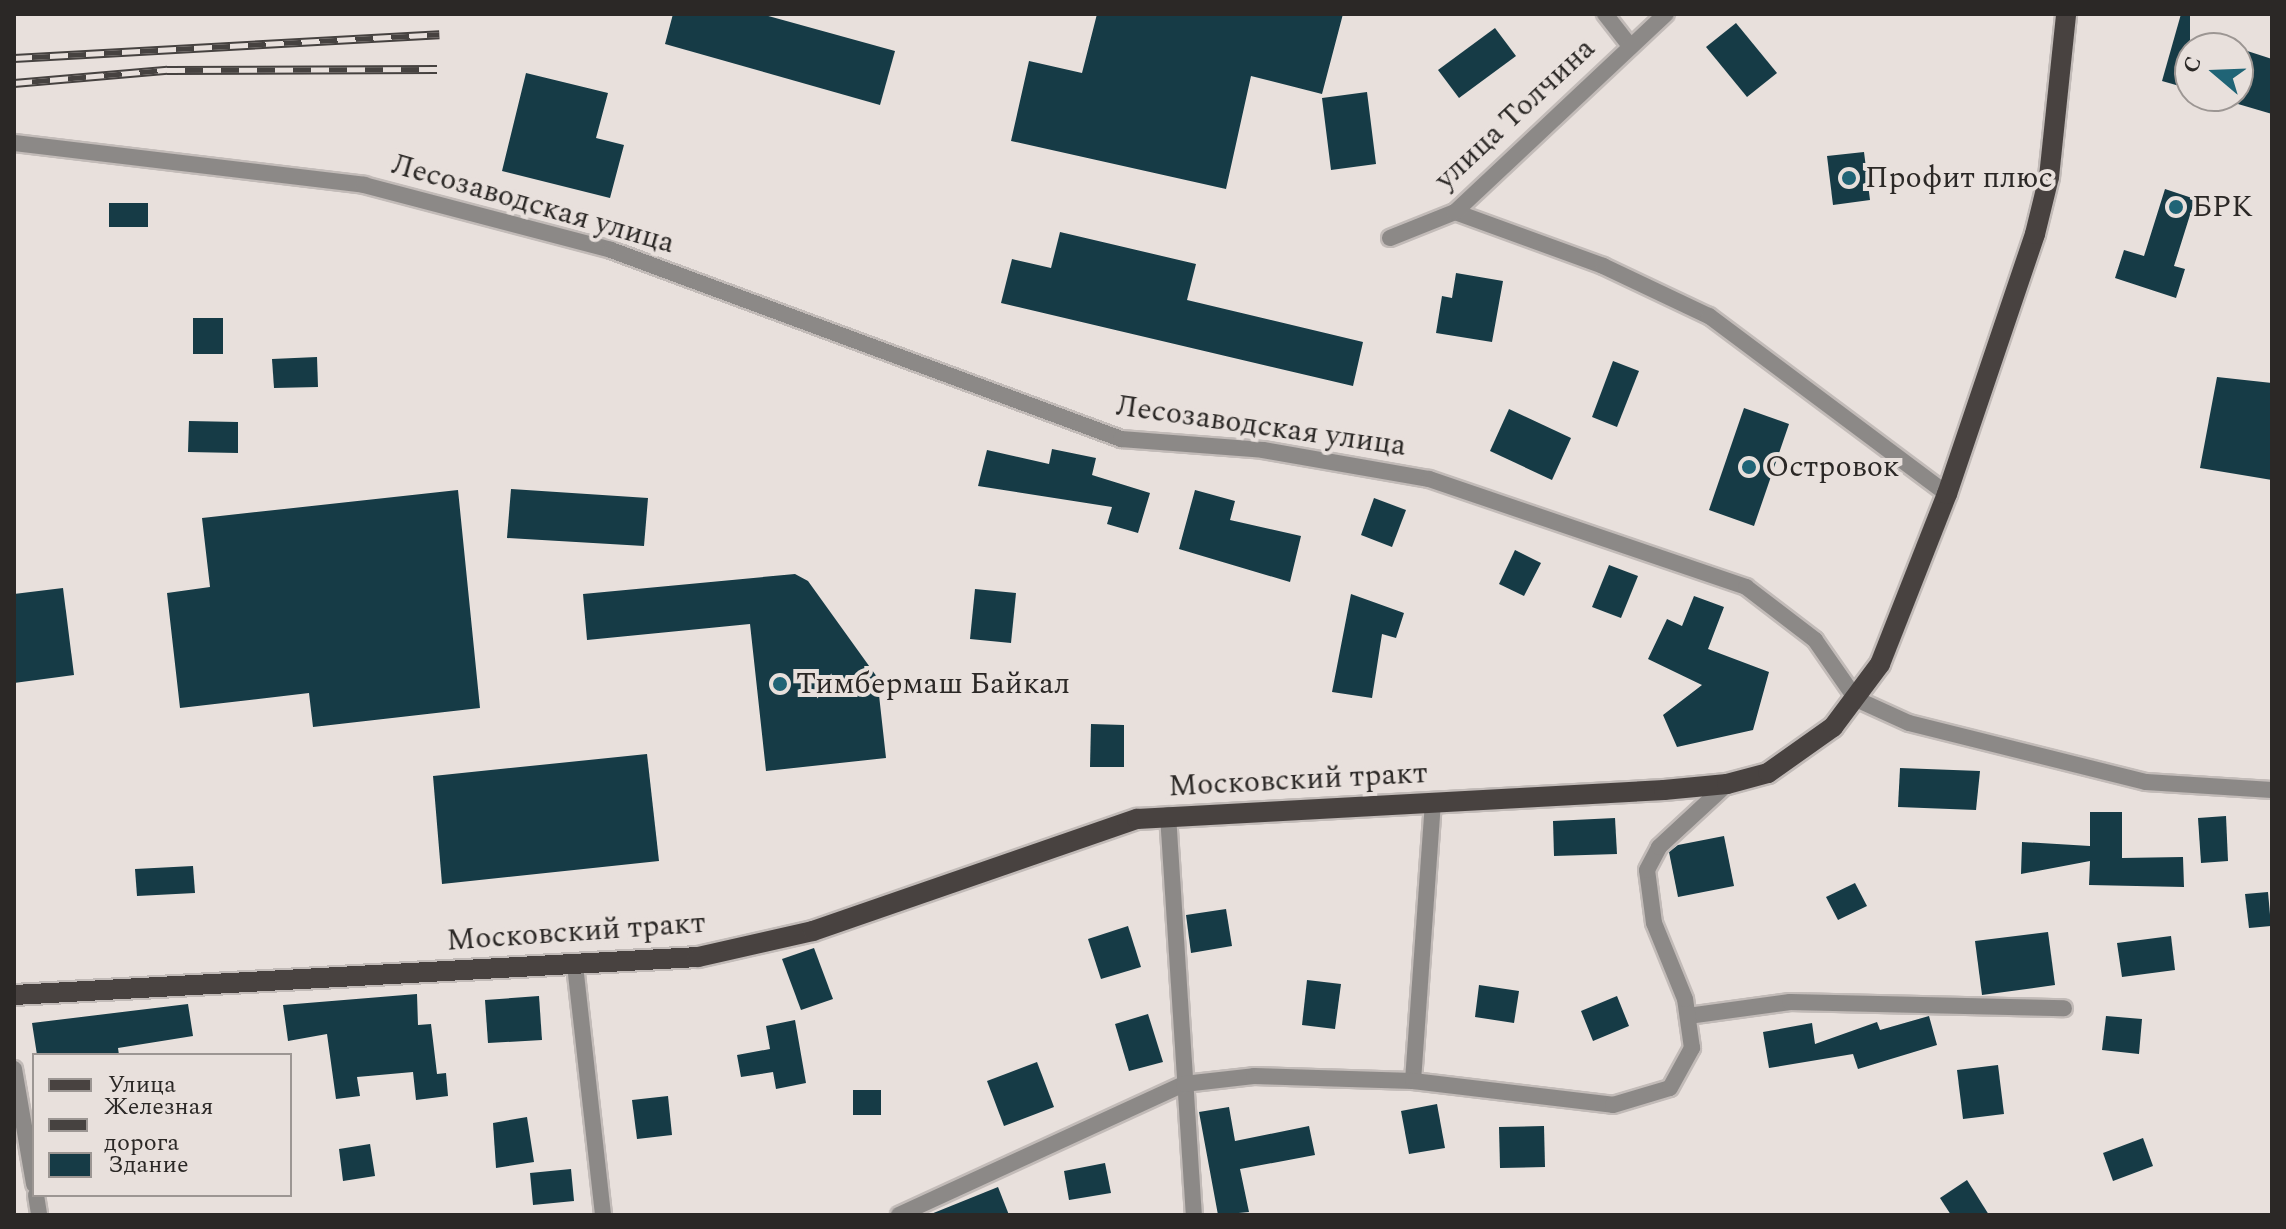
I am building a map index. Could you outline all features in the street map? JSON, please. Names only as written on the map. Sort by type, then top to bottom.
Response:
[{"type":"main road","name":"Московский тракт","points":[[14,995],[698,957],[813,931],[1013,859],[1168,815],[1433,804],[1727,784],[1768,773],[1803,751],[1856,699],[1880,664],[1947,494],[2035,234],[2049,177],[2066,14]]},
{"type":"street","points":[[1605,14],[1630,46]]},
{"type":"street","name":"улица Толчина","points":[[1390,238],[1455,212],[1666,14]]},
{"type":"street","name":"Лесозаводская улица","points":[[14,143],[364,185],[611,250],[1121,439],[1263,450],[1429,479],[1746,587],[1815,640],[1856,699]]},
{"type":"street","points":[[1455,212],[1603,266],[1709,316],[1947,494]]},
{"type":"street","points":[[1856,699],[1909,723],[2146,782],[2272,790]]},
{"type":"street","points":[[899,1215],[1184,1084],[1254,1076],[1413,1081],[1613,1105],[1670,1088],[1692,1048],[1688,1016],[1654,923],[1647,870],[1659,847],[1727,784]]},
{"type":"street","points":[[1413,1081],[1433,804]]},
{"type":"street","points":[[1168,815],[1194,1215]]},
{"type":"street","points":[[575,965],[605,1213]]},
{"type":"street","points":[[1688,1016],[1790,1002],[2064,1008]]},
{"type":"street","points":[[14,1069],[32,1172]]},
{"type":"building","points":[[673,14],[761,14],[895,51],[880,105],[665,44]]},
{"type":"building","points":[[1097,14],[1343,14],[1322,94],[1251,76],[1226,189],[1011,141],[1029,61],[1082,73]]},
{"type":"building","points":[[2181,14],[2190,14],[2190,32],[2176,32]]},
{"type":"building","points":[[1736,23],[1777,73],[1747,97],[1706,47]]},
{"type":"building","points":[[1495,28],[1516,56],[1459,98],[1438,70]]},
{"type":"building","points":[[2174,39],[2174,84],[2162,81]]},
{"type":"building","points":[[2254,53],[2272,59],[2272,114],[2254,109]]},
{"type":"building","points":[[526,73],[608,93],[596,138],[624,145],[610,198],[502,171]]},
{"type":"building","points":[[1367,92],[1376,164],[1331,170],[1322,98]]},
{"type":"building","name":"Профит плюс","points":[[1864,152],[1870,200],[1833,205],[1827,156]]},
{"type":"building","points":[[2165,189],[2195,199],[2174,266],[2185,269],[2176,298],[2115,278],[2124,250],[2144,256]]},
{"type":"building","points":[[109,203],[148,203],[148,227],[109,227]]},
{"type":"building","points":[[1060,232],[1196,264],[1187,300],[1363,342],[1353,386],[1001,303],[1012,259],[1051,268]]},
{"type":"building","points":[[1456,273],[1503,281],[1492,342],[1436,333],[1442,296],[1452,298]]},
{"type":"building","points":[[193,318],[223,318],[223,354],[193,354]]},
{"type":"building","points":[[317,357],[318,387],[274,388],[272,359]]},
{"type":"building","points":[[1613,361],[1639,371],[1617,427],[1592,417]]},
{"type":"building","points":[[2217,377],[2272,383],[2272,480],[2200,468]]},
{"type":"building","name":"Островок","points":[[1744,408],[1789,424],[1754,526],[1709,510]]},
{"type":"building","points":[[1509,409],[1571,438],[1552,480],[1490,451]]},
{"type":"building","points":[[189,421],[238,422],[238,453],[188,452]]},
{"type":"building","points":[[1052,449],[1096,458],[1092,475],[1150,493],[1138,533],[1107,524],[1112,507],[978,486],[987,450],[1049,464]]},
{"type":"building","points":[[511,489],[648,498],[644,546],[507,538]]},
{"type":"building","points":[[458,490],[480,708],[313,727],[309,693],[180,708],[167,593],[210,587],[202,518]]},
{"type":"building","points":[[1195,490],[1235,501],[1230,520],[1301,536],[1290,582],[1179,549]]},
{"type":"building","points":[[1374,498],[1406,510],[1392,547],[1361,535]]},
{"type":"building","points":[[1515,550],[1541,563],[1524,596],[1499,584]]},
{"type":"building","points":[[1609,565],[1638,576],[1621,618],[1592,607]]},
{"type":"building","points":[[795,574],[808,581],[877,677],[886,758],[766,771],[750,624],[587,640],[583,594]]},
{"type":"building","points":[[63,588],[74,675],[14,683],[14,594]]},
{"type":"building","points":[[975,589],[1016,593],[1011,643],[970,639]]},
{"type":"building","points":[[1351,594],[1404,613],[1396,638],[1382,634],[1372,698],[1332,692]]},
{"type":"building","points":[[1694,596],[1724,607],[1708,649],[1769,672],[1753,730],[1677,747],[1663,715],[1702,685],[1648,659],[1667,619],[1682,626]]},
{"type":"building","points":[[1091,724],[1124,725],[1124,767],[1090,767]]},
{"type":"building","points":[[647,754],[659,861],[442,884],[433,776]]},
{"type":"building","points":[[1900,768],[1980,771],[1976,810],[1898,807]]},
{"type":"building","points":[[2090,812],[2122,812],[2122,858],[2183,857],[2184,887],[2089,885],[2090,861],[2021,874],[2022,842],[2090,846]]},
{"type":"building","points":[[2226,816],[2228,861],[2201,863],[2198,818]]},
{"type":"building","points":[[1615,818],[1617,854],[1554,856],[1553,821]]},
{"type":"building","points":[[1724,836],[1734,886],[1678,897],[1669,852],[1678,845]]},
{"type":"building","points":[[193,866],[195,893],[137,896],[135,869]]},
{"type":"building","points":[[1855,883],[1867,906],[1838,920],[1826,897]]},
{"type":"building","points":[[2268,892],[2271,926],[2249,928],[2245,894]]},
{"type":"building","points":[[1226,909],[1232,946],[1191,953],[1186,915]]},
{"type":"building","points":[[1128,926],[1141,967],[1101,979],[1088,939]]},
{"type":"building","points":[[2048,932],[2055,985],[1982,995],[1975,941]]},
{"type":"building","points":[[2171,936],[2175,970],[2122,977],[2117,943]]},
{"type":"building","points":[[814,948],[833,999],[801,1010],[782,959]]},
{"type":"building","points":[[1307,980],[1341,984],[1335,1029],[1302,1025]]},
{"type":"building","points":[[1479,985],[1519,991],[1514,1023],[1475,1017]]},
{"type":"building","points":[[417,994],[418,1025],[431,1024],[437,1074],[446,1073],[448,1096],[416,1100],[413,1072],[357,1077],[360,1096],[336,1099],[327,1034],[288,1041],[283,1005]]},
{"type":"building","points":[[539,996],[542,1040],[488,1043],[485,1000]]},
{"type":"building","points":[[1617,996],[1629,1026],[1593,1041],[1581,1011]]},
{"type":"building","points":[[188,1004],[193,1036],[118,1048],[119,1053],[37,1053],[32,1023]]},
{"type":"building","points":[[1148,1014],[1163,1062],[1129,1071],[1115,1024]]},
{"type":"building","points":[[1929,1016],[1937,1045],[1858,1069],[1853,1054],[1769,1068],[1763,1032],[1812,1023],[1815,1044],[1877,1022],[1880,1030]]},
{"type":"building","points":[[2106,1016],[2142,1019],[2139,1054],[2102,1050]]},
{"type":"building","points":[[795,1020],[806,1083],[776,1089],[773,1072],[741,1077],[737,1055],[770,1049],[766,1026]]},
{"type":"building","points":[[1037,1062],[1054,1107],[1004,1126],[987,1081]]},
{"type":"building","points":[[1998,1065],[2004,1114],[1963,1119],[1957,1070]]},
{"type":"building","points":[[853,1090],[881,1090],[881,1115],[853,1115]]},
{"type":"building","points":[[668,1096],[672,1135],[637,1139],[632,1100]]},
{"type":"building","points":[[1437,1104],[1445,1148],[1409,1154],[1401,1111]]},
{"type":"building","points":[[1229,1107],[1235,1141],[1309,1126],[1315,1155],[1240,1169],[1249,1212],[1218,1215],[1199,1112]]},
{"type":"building","points":[[527,1117],[534,1162],[496,1168],[493,1123]]},
{"type":"building","points":[[1544,1126],[1545,1167],[1500,1168],[1499,1127]]},
{"type":"building","points":[[2143,1138],[2153,1166],[2113,1181],[2103,1153]]},
{"type":"building","points":[[370,1144],[375,1176],[343,1181],[339,1149]]},
{"type":"building","points":[[1105,1163],[1111,1193],[1069,1200],[1064,1171]]},
{"type":"building","points":[[571,1169],[574,1201],[533,1205],[530,1173]]},
{"type":"building","points":[[1967,1180],[1989,1215],[1951,1215],[1940,1198]]},
{"type":"building","points":[[998,1187],[1009,1215],[931,1215],[931,1214]]},
{"type":"railway","points":[[14,58],[439,34]]},
{"type":"railway","points":[[14,83],[167,70],[437,69]]},
{"type":"place","name":"Профит плюс","points":[[1849,178]]},
{"type":"place","name":"БРК","points":[[2176,207]]},
{"type":"place","name":"Островок","points":[[1749,467]]},
{"type":"place","name":"Тимбермаш Байкал","points":[[780,684]]}]
